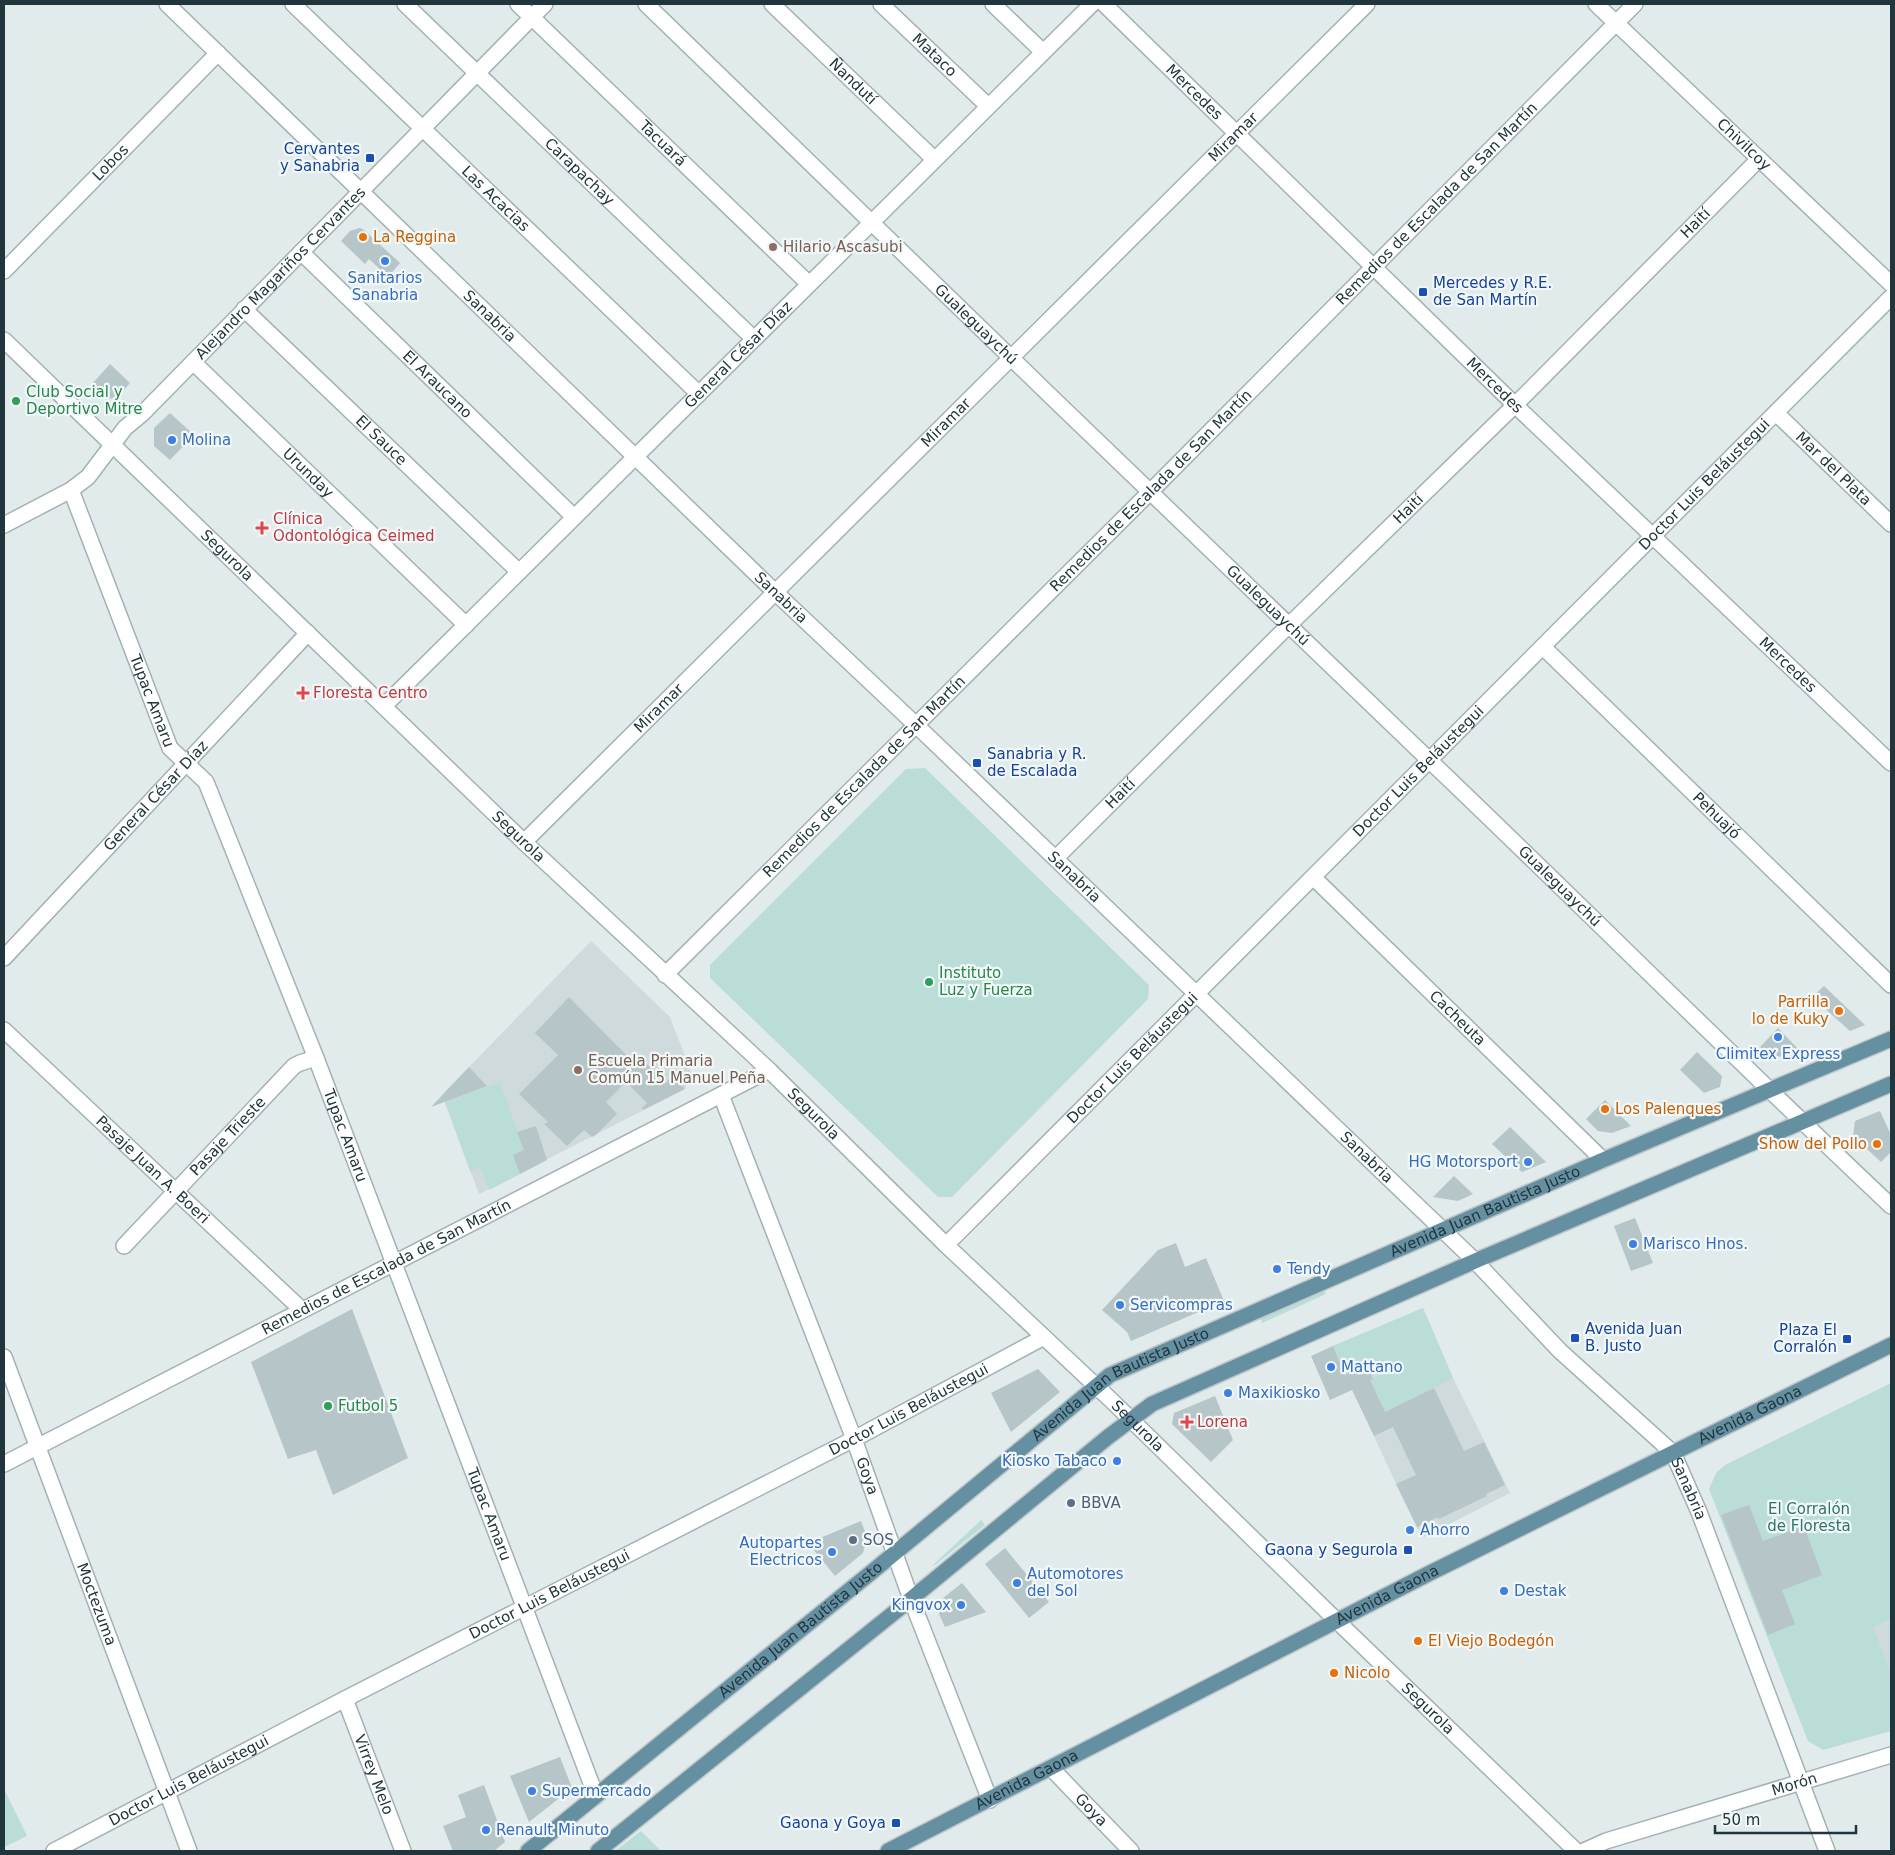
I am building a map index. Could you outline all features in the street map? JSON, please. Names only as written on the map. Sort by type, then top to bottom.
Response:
[{"type":"main road","name":"Avenida Juan Bautista Justo","points":[[528,1851],[1096,1386],[1119,1370],[1603,1160],[1891,1039]]},
{"type":"main road","points":[[598,1851],[1152,1404],[1475,1261],[1891,1084]]},
{"type":"main road","name":"Avenida Gaona","points":[[888,1851],[1337,1621],[1891,1345]]},
{"type":"street","name":"Sanabria","points":[[166,4],[775,592],[1056,858],[1475,1261],[1560,1351],[1673,1452],[1699,1512],[1800,1782],[1828,1851]]},
{"type":"street","name":"Las Acacias","points":[[293,4],[698,394]]},
{"type":"street","name":"Carapachay","points":[[406,4],[754,339]]},
{"type":"street","name":"Tacuará","points":[[518,4],[809,284]]},
{"type":"street","name":"Alejandro Magariños Cervantes","points":[[4,525],[71,490],[88,477],[125,428],[193,362],[545,4]]},
{"type":"street","name":"Gualeguaychú","points":[[646,4],[1010,358],[1430,760],[1891,1206]]},
{"type":"street","name":"Ñandutí","points":[[772,4],[934,160]]},
{"type":"street","name":"Mataco","points":[[882,4],[988,106]]},
{"type":"street","points":[[993,4],[1043,52]]},
{"type":"street","name":"General César Díaz","points":[[384,706],[1092,4]]},
{"type":"street","name":"Mercedes","points":[[1104,4],[1516,404],[1891,763]]},
{"type":"street","name":"Miramar","points":[[524,842],[1367,4]]},
{"type":"street","name":"Chivilcoy","points":[[1596,4],[1891,284]]},
{"type":"street","name":"Remedios de Escalada de San Martín","points":[[665,975],[1150,492],[1634,4]]},
{"type":"street","name":"Lobos","points":[[4,271],[218,53]]},
{"type":"street","name":"Haití","points":[[1056,858],[1289,625],[1516,404],[1759,158]]},
{"type":"street","name":"El Araucano","points":[[301,252],[574,517]]},
{"type":"street","name":"Doctor Luis Beláustegui","points":[[946,1245],[1891,298]]},
{"type":"street","name":"El Sauce","points":[[244,309],[519,572]]},
{"type":"street","name":"Segurola","points":[[4,340],[524,842],[769,1070],[946,1245],[1096,1386],[1576,1851]]},
{"type":"street","name":"Urunday","points":[[193,362],[466,625]]},
{"type":"street","name":"Mar del Plata","points":[[1776,413],[1891,524]]},
{"type":"street","name":"Tupac Amaru","points":[[71,490],[170,748],[206,782],[395,1262],[596,1796]]},
{"type":"street","name":"General César Díaz","points":[[4,958],[308,633]]},
{"type":"street","name":"Pehuajó","points":[[1543,647],[1891,985]]},
{"type":"street","name":"Cacheuta","points":[[1313,877],[1603,1160]]},
{"type":"street","name":"Pasaje Juan A. Boeri","points":[[4,1030],[302,1310]]},
{"type":"street","name":"Pasaje Trieste","points":[[124,1246],[294,1066],[316,1058]]},
{"type":"street","name":"Remedios de Escalada de San Martín","points":[[4,1464],[769,1070]]},
{"type":"street","name":"Goya","points":[[721,1094],[854,1439],[911,1599],[990,1800]]},
{"type":"street","name":"Doctor Luis Beláustegui","points":[[54,1851],[345,1699],[854,1439],[1044,1337]]},
{"type":"street","name":"Moctezuma","points":[[4,1357],[188,1851]]},
{"type":"street","name":"Virrey Melo","points":[[345,1699],[403,1851]]},
{"type":"street","name":"Morón","points":[[1584,1851],[1606,1841],[1891,1755]]},
{"type":"street","name":"Goya","points":[[1051,1768],[1131,1851]]},
{"type":"shaded area","name":"Escuela Primaria Común 15 Manuel Peña","points":[[591,941],[670,1017],[691,1072],[685,1089],[479,1194],[442,1095]]},
{"type":"shaded area","points":[[1423,1308],[1453,1378],[1510,1493],[1422,1538],[1333,1346]]},
{"type":"shaded area","points":[[1891,1619],[1891,1673],[1872,1627]]},
{"type":"green space","name":"Instituto Luz y Fuerza","points":[[925,768],[1149,985],[1148,999],[952,1197],[938,1197],[710,978],[710,965],[906,769]]},
{"type":"green space","points":[[500,1082],[524,1150],[513,1155],[520,1174],[489,1190],[480,1167],[470,1171],[445,1102]]},
{"type":"green space","points":[[1324,1291],[1326,1294],[1262,1323],[1260,1317]]},
{"type":"green space","points":[[1423,1308],[1453,1378],[1385,1412],[1370,1380],[1382,1374],[1377,1362],[1345,1375],[1333,1346]]},
{"type":"green space","name":"El Corralón de Floresta","points":[[1891,1383],[1891,1619],[1873,1627],[1891,1673],[1891,1731],[1823,1750],[1808,1741],[1709,1489],[1716,1473],[1725,1465]]},
{"type":"green space","points":[[981,1520],[985,1525],[932,1566]]},
{"type":"green space","points":[[4,1789],[27,1836],[4,1847]]},
{"type":"green space","points":[[641,1831],[661,1851],[615,1851]]},
{"type":"building","points":[[360,228],[400,263],[388,277],[369,259],[365,264],[341,241],[350,231]]},
{"type":"building","points":[[110,364],[130,383],[117,398],[105,399],[91,385]]},
{"type":"building","name":"Molina","points":[[170,413],[194,435],[170,460],[154,446],[154,428]]},
{"type":"building","name":"Parrilla lo de Kuky","points":[[1824,986],[1865,1025],[1850,1031],[1812,997]]},
{"type":"building","points":[[569,997],[639,1068],[645,1062],[666,1083],[672,1076],[685,1089],[643,1110],[642,1108],[647,1103],[626,1082],[606,1102],[617,1114],[597,1134],[592,1137],[584,1130],[567,1146],[544,1124],[548,1122],[519,1094],[558,1055],[535,1033]]},
{"type":"building","name":"Climitex Express","points":[[1778,1028],[1801,1052],[1788,1058],[1771,1055],[1760,1047]]},
{"type":"building","points":[[1697,1052],[1722,1076],[1720,1087],[1704,1093],[1680,1070]]},
{"type":"building","points":[[469,1067],[487,1086],[431,1107]]},
{"type":"building","name":"Los Palenques","points":[[1605,1100],[1631,1126],[1612,1133],[1598,1131],[1586,1119]]},
{"type":"building","name":"Show del Pollo","points":[[1880,1111],[1891,1135],[1891,1152],[1881,1162],[1853,1136],[1855,1121]]},
{"type":"building","points":[[536,1126],[547,1160],[520,1174],[513,1155],[524,1150],[517,1132]]},
{"type":"building","points":[[1510,1127],[1546,1162],[1522,1172],[1492,1144]]},
{"type":"building","points":[[1454,1176],[1473,1194],[1458,1201],[1433,1197]]},
{"type":"building","name":"Marisco Hnos.","points":[[1635,1218],[1653,1263],[1631,1271],[1614,1226]]},
{"type":"building","points":[[1176,1243],[1185,1267],[1206,1258],[1224,1301],[1131,1341],[1127,1332],[1102,1310],[1158,1250]]},
{"type":"building","name":"Futbol 5","points":[[352,1309],[408,1458],[333,1495],[316,1450],[288,1459],[251,1362]]},
{"type":"building","points":[[1333,1346],[1345,1375],[1367,1366],[1373,1379],[1370,1380],[1385,1412],[1434,1388],[1464,1451],[1484,1442],[1505,1485],[1486,1494],[1487,1496],[1439,1519],[1438,1517],[1417,1527],[1396,1484],[1416,1475],[1393,1427],[1374,1436],[1352,1390],[1330,1400],[1311,1356]]},
{"type":"building","points":[[1038,1369],[1060,1392],[1011,1432],[991,1393]]},
{"type":"building","points":[[1215,1396],[1233,1440],[1211,1462],[1172,1424],[1174,1413]]},
{"type":"building","points":[[1749,1505],[1763,1541],[1804,1526],[1822,1575],[1782,1590],[1795,1624],[1768,1635],[1721,1515]]},
{"type":"building","points":[[861,1521],[867,1537],[863,1553],[835,1576],[808,1543]]},
{"type":"building","name":"Automotores del Sol","points":[[1005,1548],[1049,1602],[1029,1618],[985,1564]]},
{"type":"building","name":"Kingvox","points":[[962,1583],[986,1612],[945,1627],[939,1614],[943,1598]]},
{"type":"building","points":[[560,1757],[572,1788],[529,1822],[510,1776]]},
{"type":"building","name":"Renault Minuto","points":[[484,1785],[505,1842],[494,1851],[453,1851],[443,1826],[466,1817],[458,1795]]},
{"type":"place","name":"Cervantes y Sanabria","points":[[370,158]]},
{"type":"place","name":"La Reggina","points":[[363,237]]},
{"type":"place","name":"Hilario Ascasubi","points":[[773,247]]},
{"type":"place","name":"Sanitarios Sanabria","points":[[385,261]]},
{"type":"place","name":"Mercedes y R.E. de San Martín","points":[[1423,292]]},
{"type":"place","name":"Club Social y Deportivo Mitre","points":[[16,401]]},
{"type":"place","name":"Molina","points":[[172,440]]},
{"type":"place","name":"Clínica Odontológica Ceimed","points":[[262,528]]},
{"type":"place","name":"Floresta Centro","points":[[303,693]]},
{"type":"place","name":"Sanabria y R. de Escalada","points":[[977,763]]},
{"type":"place","name":"Instituto Luz y Fuerza","points":[[929,982]]},
{"type":"place","name":"Parrilla lo de Kuky","points":[[1839,1011]]},
{"type":"place","name":"Climitex Express","points":[[1778,1037]]},
{"type":"place","name":"Escuela Primaria Común 15 Manuel Peña","points":[[578,1070]]},
{"type":"place","name":"Los Palenques","points":[[1605,1109]]},
{"type":"place","name":"Show del Pollo","points":[[1877,1144]]},
{"type":"place","name":"HG Motorsport","points":[[1528,1162]]},
{"type":"place","name":"Marisco Hnos.","points":[[1633,1244]]},
{"type":"place","name":"Tendy","points":[[1277,1269]]},
{"type":"place","name":"Servicompras","points":[[1120,1305]]},
{"type":"place","name":"Avenida Juan B. Justo","points":[[1575,1338]]},
{"type":"place","name":"Plaza El Corralón","points":[[1847,1339]]},
{"type":"place","name":"Mattano","points":[[1331,1367]]},
{"type":"place","name":"Maxikiosko","points":[[1228,1393]]},
{"type":"place","name":"Futbol 5","points":[[328,1406]]},
{"type":"place","name":"Lorena","points":[[1187,1422]]},
{"type":"place","name":"Kiosko Tabaco","points":[[1117,1461]]},
{"type":"place","name":"BBVA","points":[[1071,1503]]},
{"type":"place","name":"Ahorro","points":[[1410,1530]]},
{"type":"place","name":"SOS","points":[[853,1540]]},
{"type":"place","name":"Gaona y Segurola","points":[[1408,1550]]},
{"type":"place","name":"Autopartes Electricos","points":[[832,1552]]},
{"type":"place","name":"Automotores del Sol","points":[[1017,1583]]},
{"type":"place","name":"Destak","points":[[1504,1591]]},
{"type":"place","name":"Kingvox","points":[[961,1605]]},
{"type":"place","name":"El Viejo Bodegón","points":[[1418,1641]]},
{"type":"place","name":"Nicolo","points":[[1334,1673]]},
{"type":"place","name":"Supermercado","points":[[532,1791]]},
{"type":"place","name":"Gaona y Goya","points":[[896,1823]]},
{"type":"place","name":"Renault Minuto","points":[[486,1830]]}]
